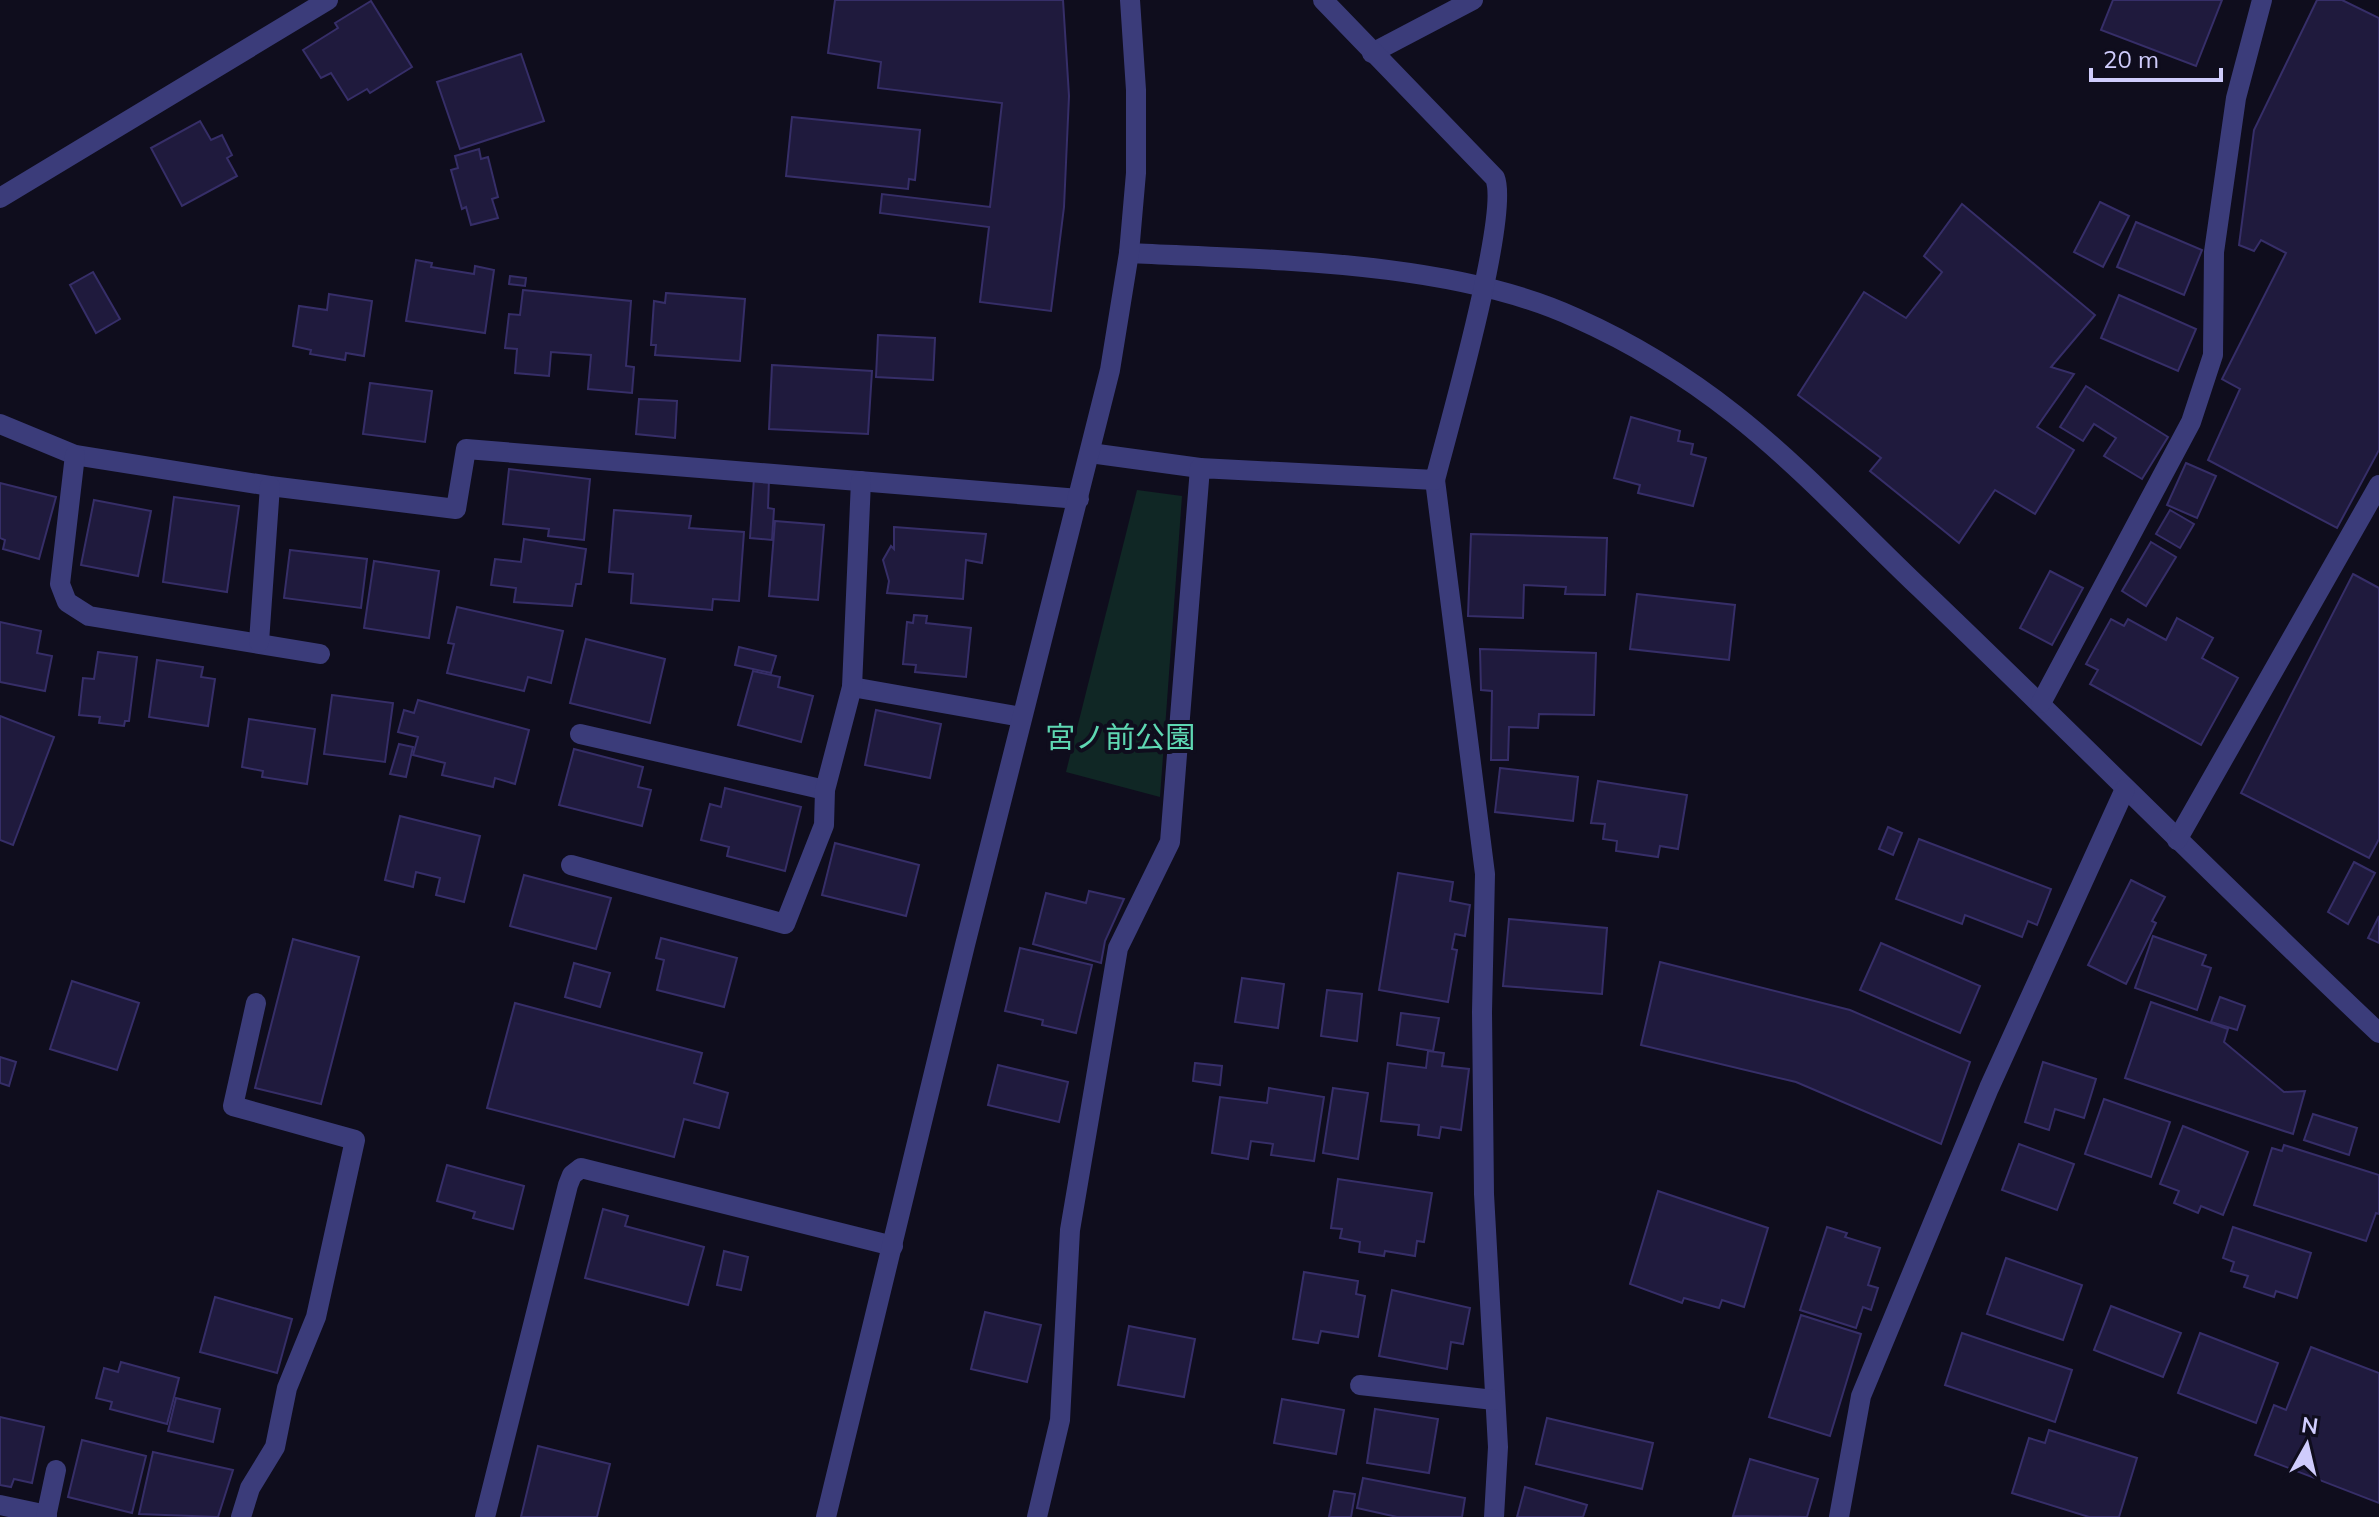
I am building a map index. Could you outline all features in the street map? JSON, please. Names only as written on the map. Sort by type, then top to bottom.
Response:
[{"type":"street","points":[[0,198],[328,0]]},
{"type":"street","points":[[826,1517],[1110,370],[1129,253],[1136,173],[1130,0]]},
{"type":"street","points":[[1323,0],[1495,178],[1499,189],[1499,208],[1482,287],[1435,480],[1485,874],[1482,1012],[1484,1194],[1498,1447],[1494,1517]]},
{"type":"street","points":[[1372,53],[1473,0]]},
{"type":"street","points":[[2041,703],[2191,422],[2213,355],[2214,252],[2236,98],[2262,0]]},
{"type":"street","points":[[1129,253],[1334,264],[1482,287],[1575,317],[1645,356],[1734,414],[2041,703],[2177,840],[2379,1033]]},
{"type":"street","points":[[0,424],[75,455],[270,486],[456,509],[466,449],[1079,499]]},
{"type":"street","points":[[1090,453],[1200,468],[1435,480]]},
{"type":"street","points":[[75,455],[60,584],[67,602],[89,616],[320,654]]},
{"type":"street","points":[[1037,1517],[1060,1420],[1070,1230],[1118,948],[1170,842],[1200,468]]},
{"type":"street","points":[[571,865],[785,924],[824,825],[825,790],[852,687],[861,481]]},
{"type":"street","points":[[2177,840],[2379,485]]},
{"type":"street","points":[[259,642],[270,486]]},
{"type":"street","points":[[852,687],[1022,717]]},
{"type":"street","points":[[580,734],[825,790]]},
{"type":"street","points":[[1839,1517],[1861,1396],[1989,1088],[2125,789]]},
{"type":"street","points":[[241,1517],[250,1488],[275,1447],[287,1388],[316,1317],[355,1140],[233,1106],[256,1003]]},
{"type":"street","points":[[485,1517],[568,1185],[572,1175],[581,1168],[893,1246]]},
{"type":"street","points":[[1360,1385],[1494,1400]]},
{"type":"street","points":[[0,1505],[46,1516],[56,1470]]},
{"type":"green space","name":"宮ノ前公園","points":[[1137,490],[1182,496],[1160,797],[1066,772]]},
{"type":"building","points":[[835,0],[1063,0],[1069,96],[1064,207],[1051,311],[980,302],[989,227],[880,213],[882,194],[990,207],[1002,103],[878,88],[881,62],[828,53]]},
{"type":"building","points":[[2113,0],[2222,0],[2196,66],[2101,30]]},
{"type":"building","points":[[2317,0],[2342,0],[2379,18],[2379,450],[2337,528],[2208,460],[2240,389],[2222,379],[2286,253],[2261,240],[2254,251],[2239,245],[2254,130]]},
{"type":"building","points":[[371,1],[412,67],[370,93],[367,89],[348,100],[331,73],[321,78],[303,50],[338,28],[335,23]]},
{"type":"building","points":[[521,54],[544,121],[460,149],[437,82]]},
{"type":"building","points":[[792,117],[920,130],[915,180],[909,179],[908,189],[786,176]]},
{"type":"building","points":[[200,121],[211,140],[222,135],[232,155],[227,158],[237,176],[182,206],[151,148]]},
{"type":"building","points":[[479,149],[481,159],[488,157],[498,197],[492,199],[498,218],[471,225],[466,207],[462,209],[451,170],[458,168],[455,156]]},
{"type":"building","points":[[2100,202],[2129,216],[2103,267],[2074,252]]},
{"type":"building","points":[[1962,204],[2095,315],[2051,367],[2074,374],[2037,427],[2074,450],[2035,514],[1995,490],[1959,543],[1870,471],[1881,458],[1798,395],[1864,292],[1906,318],[1942,272],[1924,256]]},
{"type":"building","points":[[2136,222],[2202,250],[2184,295],[2117,267]]},
{"type":"building","points":[[416,260],[432,263],[431,267],[474,274],[475,266],[494,270],[485,333],[406,321]]},
{"type":"building","points":[[93,272],[120,319],[96,333],[70,285]]},
{"type":"building","points":[[510,276],[526,278],[525,286],[509,284]]},
{"type":"building","points":[[523,290],[631,301],[626,366],[634,367],[632,393],[588,389],[591,355],[551,352],[549,376],[515,373],[517,349],[505,348],[509,314],[520,315]]},
{"type":"building","points":[[666,293],[745,299],[740,361],[655,355],[656,345],[651,345],[654,301],[665,303]]},
{"type":"building","points":[[329,294],[372,301],[364,356],[346,353],[345,360],[310,354],[311,350],[293,346],[299,306],[327,310]]},
{"type":"building","points":[[2119,295],[2196,329],[2178,371],[2101,338]]},
{"type":"building","points":[[878,335],[935,338],[933,380],[876,377]]},
{"type":"building","points":[[772,365],[872,371],[868,434],[769,429]]},
{"type":"building","points":[[370,383],[432,391],[425,442],[363,434]]},
{"type":"building","points":[[2086,386],[2168,437],[2142,479],[2104,456],[2116,438],[2094,424],[2083,441],[2060,427]]},
{"type":"building","points":[[639,399],[677,401],[675,438],[636,434]]},
{"type":"building","points":[[1631,417],[1680,431],[1678,441],[1693,444],[1691,454],[1706,458],[1693,506],[1638,493],[1640,485],[1614,478]]},
{"type":"building","points":[[2186,463],[2216,476],[2197,518],[2167,505]]},
{"type":"building","points":[[509,469],[590,479],[584,540],[548,536],[549,529],[503,524]]},
{"type":"building","points":[[754,478],[769,479],[768,508],[774,509],[772,540],[750,538]]},
{"type":"building","points":[[0,483],[56,497],[39,559],[3,549],[5,540],[0,538]]},
{"type":"building","points":[[174,497],[239,506],[227,592],[163,582]]},
{"type":"building","points":[[94,500],[151,511],[138,576],[81,565]]},
{"type":"building","points":[[614,510],[691,516],[689,528],[744,532],[739,601],[713,599],[712,610],[631,603],[633,574],[609,572]]},
{"type":"building","points":[[2170,510],[2194,524],[2180,548],[2156,534]]},
{"type":"building","points":[[775,521],[824,525],[818,600],[769,596]]},
{"type":"building","points":[[894,527],[986,534],[982,563],[966,560],[963,599],[887,593],[889,581],[883,560],[891,546],[894,549]]},
{"type":"building","points":[[1471,534],[1607,538],[1605,595],[1565,594],[1566,587],[1524,585],[1523,618],[1468,616]]},
{"type":"building","points":[[524,539],[586,549],[581,584],[576,584],[572,606],[514,602],[516,588],[491,585],[495,559],[521,562]]},
{"type":"building","points":[[2151,542],[2176,557],[2146,606],[2122,591]]},
{"type":"building","points":[[290,550],[367,559],[361,608],[284,598]]},
{"type":"building","points":[[374,561],[439,571],[429,638],[364,628]]},
{"type":"building","points":[[2050,571],[2083,588],[2052,645],[2020,628]]},
{"type":"building","points":[[2353,574],[2379,588],[2379,839],[2369,858],[2241,793]]},
{"type":"building","points":[[1637,594],[1735,605],[1729,660],[1630,649]]},
{"type":"building","points":[[457,607],[563,631],[551,683],[528,677],[524,691],[447,673],[454,644],[448,643]]},
{"type":"building","points":[[914,615],[927,616],[926,623],[971,628],[966,677],[915,672],[916,665],[903,664],[907,622],[913,623]]},
{"type":"building","points":[[2177,618],[2213,638],[2202,658],[2238,678],[2201,745],[2090,684],[2098,670],[2086,664],[2111,619],[2124,626],[2128,619],[2166,640]]},
{"type":"building","points":[[0,622],[41,631],[37,653],[52,656],[45,691],[0,682]]},
{"type":"building","points":[[586,639],[665,659],[650,723],[570,703]]},
{"type":"building","points":[[739,647],[776,656],[771,673],[735,665]]},
{"type":"building","points":[[1480,649],[1596,653],[1594,715],[1539,714],[1538,728],[1509,727],[1508,760],[1491,760],[1492,691],[1481,690]]},
{"type":"building","points":[[98,652],[137,657],[129,721],[125,721],[124,726],[99,723],[100,717],[79,715],[83,678],[94,679]]},
{"type":"building","points":[[157,660],[203,667],[201,677],[215,679],[208,726],[149,717]]},
{"type":"building","points":[[753,671],[780,677],[778,687],[813,696],[801,742],[738,725]]},
{"type":"building","points":[[332,695],[393,703],[385,762],[324,754]]},
{"type":"building","points":[[418,700],[529,730],[515,784],[495,778],[493,787],[442,775],[445,763],[413,755],[418,737],[398,732],[404,710],[414,713]]},
{"type":"building","points":[[876,710],[941,724],[930,778],[865,765]]},
{"type":"building","points":[[0,716],[54,737],[13,845],[0,840]]},
{"type":"building","points":[[249,719],[315,729],[307,784],[262,777],[263,771],[242,767]]},
{"type":"building","points":[[399,744],[413,747],[406,777],[390,774]]},
{"type":"building","points":[[574,749],[643,767],[638,787],[651,790],[642,826],[559,805]]},
{"type":"building","points":[[1500,768],[1578,777],[1573,821],[1495,812]]},
{"type":"building","points":[[1598,781],[1687,795],[1678,849],[1660,846],[1658,857],[1616,851],[1617,841],[1603,839],[1605,824],[1591,823]]},
{"type":"building","points":[[725,788],[801,807],[785,871],[727,856],[729,847],[701,840],[710,804],[721,807]]},
{"type":"building","points":[[400,816],[480,836],[464,902],[436,895],[440,878],[416,872],[413,887],[385,880]]},
{"type":"building","points":[[1888,827],[1902,833],[1893,855],[1879,849]]},
{"type":"building","points":[[1919,839],[2051,889],[2037,925],[2028,921],[2022,937],[1965,915],[1962,924],[1896,899]]},
{"type":"building","points":[[835,843],[919,865],[906,916],[822,895]]},
{"type":"building","points":[[2354,862],[2375,873],[2348,924],[2328,912]]},
{"type":"building","points":[[1398,873],[1453,882],[1450,901],[1470,905],[1465,936],[1455,934],[1452,949],[1457,950],[1448,1002],[1379,990]]},
{"type":"building","points":[[524,875],[611,898],[596,949],[510,926]]},
{"type":"building","points":[[2131,880],[2165,897],[2152,921],[2156,923],[2126,984],[2088,965]]},
{"type":"building","points":[[1089,891],[1124,899],[1105,941],[1101,963],[1033,944],[1046,893],[1086,903]]},
{"type":"building","points":[[2379,916],[2379,943],[2368,938]]},
{"type":"building","points":[[1509,919],[1607,928],[1602,994],[1503,986]]},
{"type":"building","points":[[2153,936],[2206,955],[2202,965],[2211,968],[2197,1010],[2135,988]]},
{"type":"building","points":[[661,938],[737,958],[724,1007],[657,990],[664,960],[656,958]]},
{"type":"building","points":[[293,939],[359,957],[321,1104],[255,1088]]},
{"type":"building","points":[[1881,943],[1980,986],[1960,1033],[1860,990]]},
{"type":"building","points":[[1020,948],[1092,965],[1076,1033],[1042,1025],[1043,1020],[1005,1011]]},
{"type":"building","points":[[1660,962],[1850,1010],[1970,1062],[1941,1144],[1796,1082],[1641,1045]]},
{"type":"building","points":[[574,963],[610,973],[600,1007],[565,997]]},
{"type":"building","points":[[1242,978],[1284,984],[1278,1028],[1235,1022]]},
{"type":"building","points":[[72,981],[139,1003],[117,1070],[50,1049]]},
{"type":"building","points":[[1327,990],[1362,994],[1357,1041],[1321,1036]]},
{"type":"building","points":[[2220,997],[2245,1006],[2237,1030],[2211,1022]]},
{"type":"building","points":[[2151,1002],[2228,1029],[2224,1042],[2284,1092],[2305,1091],[2293,1134],[2125,1078]]},
{"type":"building","points":[[515,1003],[702,1053],[694,1083],[728,1093],[719,1128],[684,1119],[674,1157],[487,1108]]},
{"type":"building","points":[[1401,1013],[1439,1018],[1433,1051],[1397,1045]]},
{"type":"building","points":[[1428,1051],[1444,1053],[1442,1066],[1469,1069],[1461,1130],[1441,1127],[1439,1138],[1418,1135],[1419,1125],[1381,1121],[1388,1063],[1426,1068]]},
{"type":"building","points":[[0,1057],[16,1062],[9,1086],[0,1083]]},
{"type":"building","points":[[2043,1062],[2096,1079],[2084,1118],[2055,1109],[2049,1130],[2025,1122]]},
{"type":"building","points":[[1195,1063],[1222,1066],[1220,1085],[1193,1081]]},
{"type":"building","points":[[998,1065],[1068,1082],[1059,1122],[988,1105]]},
{"type":"building","points":[[1269,1088],[1324,1097],[1314,1161],[1271,1155],[1273,1144],[1251,1141],[1248,1159],[1212,1153],[1220,1097],[1267,1103]]},
{"type":"building","points":[[1333,1088],[1368,1093],[1358,1159],[1323,1153]]},
{"type":"building","points":[[2104,1099],[2170,1122],[2151,1177],[2085,1154]]},
{"type":"building","points":[[2313,1114],[2357,1128],[2349,1155],[2304,1140]]},
{"type":"building","points":[[2183,1126],[2248,1152],[2223,1215],[2201,1206],[2198,1213],[2174,1203],[2179,1191],[2160,1184]]},
{"type":"building","points":[[2019,1144],[2074,1164],[2057,1210],[2002,1190]]},
{"type":"building","points":[[2284,1145],[2379,1175],[2379,1214],[2376,1213],[2366,1241],[2254,1205],[2272,1148],[2282,1151]]},
{"type":"building","points":[[447,1165],[524,1186],[513,1229],[473,1218],[475,1212],[437,1201]]},
{"type":"building","points":[[1338,1179],[1432,1193],[1424,1242],[1417,1241],[1415,1256],[1385,1251],[1384,1256],[1359,1252],[1360,1242],[1340,1238],[1342,1229],[1331,1228]]},
{"type":"building","points":[[1658,1191],[1768,1228],[1744,1307],[1722,1300],[1719,1308],[1684,1298],[1682,1303],[1630,1284]]},
{"type":"building","points":[[603,1209],[628,1216],[625,1226],[704,1247],[688,1305],[585,1278]]},
{"type":"building","points":[[1827,1227],[1847,1233],[1845,1237],[1880,1248],[1868,1285],[1878,1288],[1871,1310],[1863,1307],[1856,1328],[1800,1310]]},
{"type":"building","points":[[2233,1227],[2311,1253],[2297,1298],[2276,1291],[2274,1297],[2244,1287],[2248,1276],[2231,1271],[2234,1262],[2223,1258]]},
{"type":"building","points":[[724,1251],[748,1257],[741,1290],[717,1285]]},
{"type":"building","points":[[2006,1258],[2082,1285],[2063,1340],[1987,1314]]},
{"type":"building","points":[[1304,1272],[1358,1281],[1356,1294],[1365,1296],[1358,1337],[1321,1331],[1318,1343],[1293,1339]]},
{"type":"building","points":[[1392,1290],[1470,1308],[1463,1344],[1451,1342],[1447,1369],[1379,1356]]},
{"type":"building","points":[[215,1297],[292,1319],[277,1373],[200,1352]]},
{"type":"building","points":[[2111,1306],[2181,1333],[2163,1377],[2094,1350]]},
{"type":"building","points":[[985,1312],[1041,1325],[1027,1382],[971,1369]]},
{"type":"building","points":[[1801,1315],[1861,1334],[1830,1436],[1769,1417]]},
{"type":"building","points":[[1129,1326],[1195,1339],[1184,1397],[1118,1385]]},
{"type":"building","points":[[1962,1333],[2072,1370],[2055,1422],[1945,1385]]},
{"type":"building","points":[[2200,1333],[2278,1363],[2256,1423],[2178,1393]]},
{"type":"building","points":[[2311,1347],[2379,1373],[2379,1503],[2255,1455],[2274,1405],[2286,1410]]},
{"type":"building","points":[[121,1362],[179,1378],[167,1424],[110,1409],[112,1402],[96,1398],[104,1368],[118,1372]]},
{"type":"building","points":[[176,1398],[220,1409],[213,1442],[168,1431]]},
{"type":"building","points":[[1282,1399],[1344,1410],[1336,1454],[1274,1443]]},
{"type":"building","points":[[1375,1409],[1438,1419],[1429,1473],[1367,1463]]},
{"type":"building","points":[[0,1417],[44,1427],[32,1483],[14,1479],[11,1487],[0,1485]]},
{"type":"building","points":[[1547,1418],[1653,1443],[1642,1489],[1536,1464]]},
{"type":"building","points":[[2049,1430],[2137,1458],[2119,1517],[2089,1517],[2012,1493],[2029,1438],[2045,1443]]},
{"type":"building","points":[[82,1440],[146,1456],[132,1513],[68,1497]]},
{"type":"building","points":[[538,1446],[610,1464],[597,1517],[521,1517]]},
{"type":"building","points":[[153,1452],[233,1470],[218,1517],[139,1514]]},
{"type":"building","points":[[1750,1459],[1818,1479],[1807,1517],[1733,1516]]},
{"type":"building","points":[[1363,1478],[1465,1498],[1462,1517],[1397,1517],[1357,1508]]},
{"type":"building","points":[[1525,1487],[1587,1505],[1583,1517],[1517,1517]]},
{"type":"building","points":[[1334,1491],[1355,1494],[1351,1517],[1329,1517]]}]
